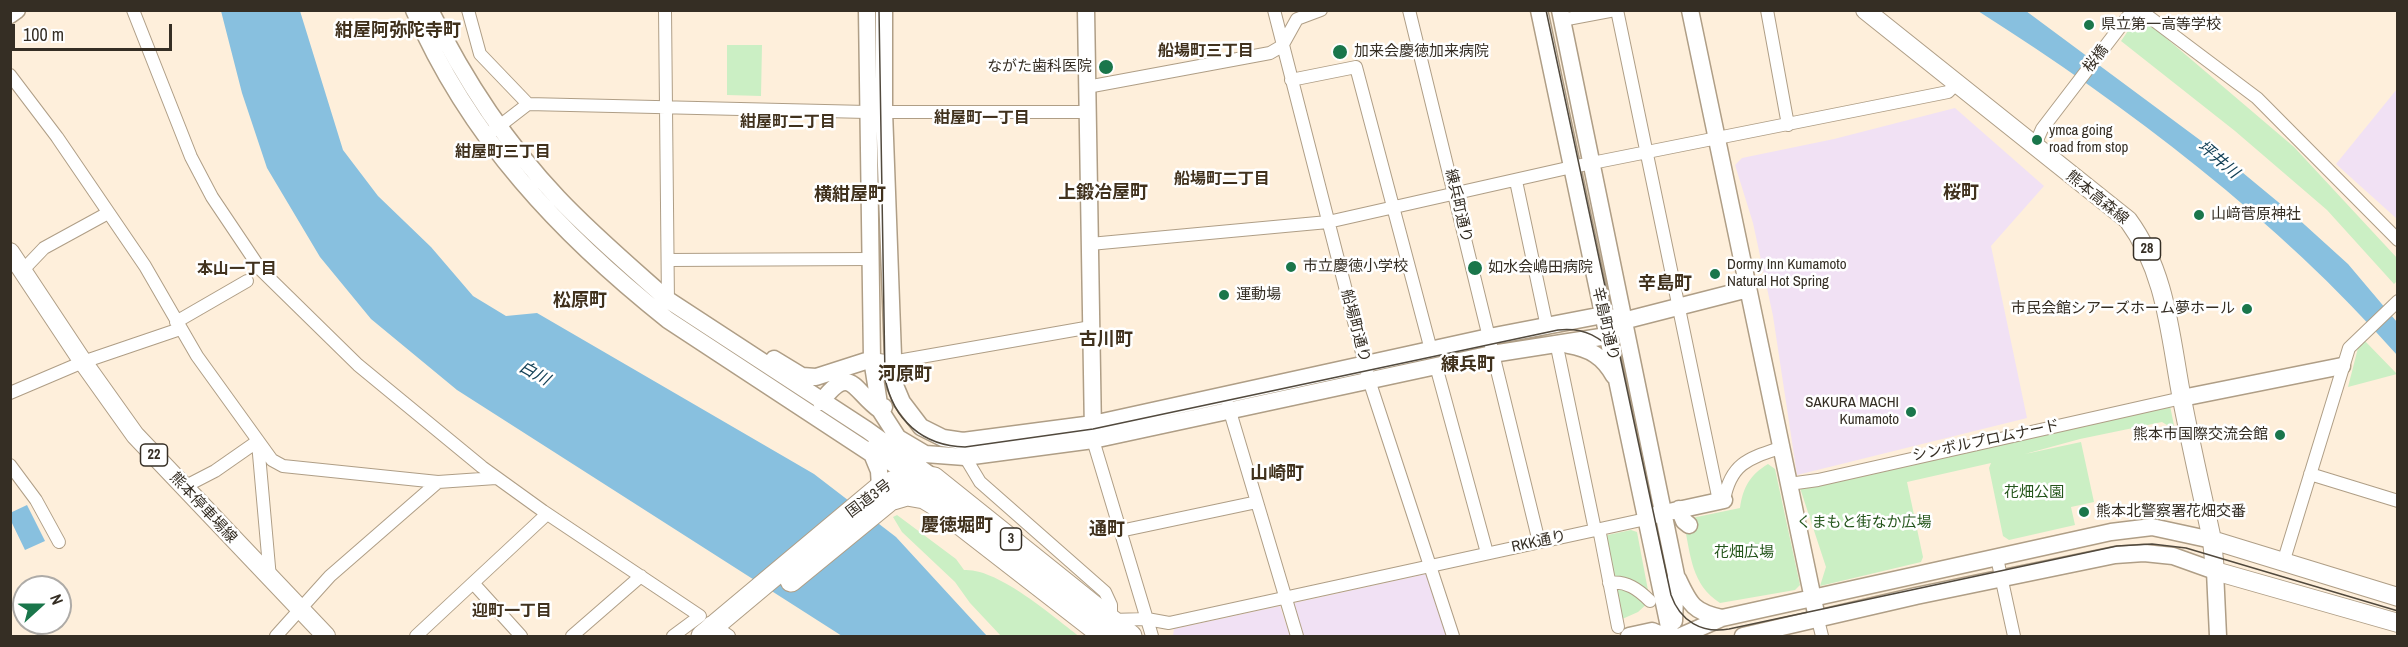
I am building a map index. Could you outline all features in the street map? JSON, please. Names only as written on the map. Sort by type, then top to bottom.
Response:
[{"type":"highway","name":"国道3号","points":[[721,628],[894,485],[934,478],[1107,628]]},
{"type":"highway","name":"国道3号","points":[[894,485],[907,495],[924,498],[1107,628],[1131,636]]},
{"type":"main road","name":"熊本高森線","points":[[1865,10],[2128,220],[2141,238],[2151,256],[2164,296],[2182,398],[2212,540],[2215,571]]},
{"type":"main road","name":"熊本停車場線","points":[[10,252],[135,435],[326,636]]},
{"type":"main road","points":[[2212,540],[2397,597]]},
{"type":"main road","points":[[2215,571],[2397,622]]},
{"type":"street","points":[[10,15],[17,10]]},
{"type":"street","points":[[133,10],[190,157],[212,197],[261,270],[358,365],[496,478],[721,628]]},
{"type":"street","points":[[414,10],[441,66],[484,136],[545,211],[637,296],[668,320],[934,478]]},
{"type":"street","points":[[430,10],[454,59],[498,127],[558,198],[668,300],[821,402],[862,436],[894,485]]},
{"type":"street","points":[[468,10],[480,54],[528,104]]},
{"type":"street","points":[[665,10],[668,320]]},
{"type":"street","points":[[867,10],[892,363],[899,395],[911,415],[931,434],[964,449],[980,482],[1093,581],[1110,600],[1107,628]]},
{"type":"street","points":[[880,410],[872,359],[870,259],[875,112],[884,10]]},
{"type":"street","points":[[1086,10],[1093,432],[1152,636]]},
{"type":"street","name":"船場町通り","points":[[1274,10],[1368,372],[1453,636]]},
{"type":"street","points":[[1087,87],[1270,53],[1282,46],[1297,19],[1320,10]]},
{"type":"street","name":"練兵町通り","points":[[1409,10],[1456,194],[1539,542]]},
{"type":"street","name":"辛島町通り","points":[[1539,10],[1672,636]]},
{"type":"street","points":[[1561,15],[1616,10],[1722,500]]},
{"type":"street","points":[[1690,10],[1748,289],[1784,447],[1789,484],[1819,626]]},
{"type":"street","points":[[1767,10],[1788,125]]},
{"type":"street","name":"桜橋","points":[[2034,147],[2042,129],[2133,10]]},
{"type":"street","points":[[2140,10],[2257,98],[2397,240]]},
{"type":"street","name":"辛島町通り","points":[[1561,15],[1623,321],[1671,511],[1676,575],[1672,636]]},
{"type":"street","points":[[1291,80],[1356,67],[1486,553]]},
{"type":"street","points":[[10,75],[57,137],[145,266],[178,325],[272,460],[283,466],[438,482],[496,478]]},
{"type":"street","points":[[1090,243],[1328,222],[1572,167],[1717,140],[1948,92],[1956,84]]},
{"type":"street","points":[[484,136],[528,104],[875,112],[1087,112]]},
{"type":"street","points":[[1516,181],[1547,327]]},
{"type":"street","points":[[23,270],[44,248],[108,213]]},
{"type":"street","points":[[668,260],[870,259]]},
{"type":"street","points":[[10,393],[178,325],[247,280]]},
{"type":"street","points":[[1491,346],[1607,336],[1623,321],[1748,289]]},
{"type":"street","points":[[2283,563],[2349,348],[2397,301]]},
{"type":"street","points":[[821,402],[833,385],[842,382],[858,388],[871,404],[880,410],[898,438],[926,454],[1093,432],[1491,346],[1547,327],[1603,315],[1623,321]]},
{"type":"street","points":[[693,318],[728,331],[802,376],[816,377],[872,359],[892,363],[1091,327]]},
{"type":"street","points":[[1556,342],[1589,349],[1607,364],[1620,387]]},
{"type":"street","points":[[1556,342],[1597,532],[1623,632],[1652,631],[1664,636]]},
{"type":"street","points":[[2182,398],[2342,366]]},
{"type":"street","points":[[880,410],[899,395]]},
{"type":"street","name":"シンボルプロムナード","points":[[1789,484],[1818,480],[2182,398]]},
{"type":"street","points":[[1227,403],[1297,636]]},
{"type":"street","points":[[862,436],[877,463],[894,485]]},
{"type":"street","points":[[184,487],[215,471],[258,441]]},
{"type":"street","points":[[258,441],[270,578]]},
{"type":"street","points":[[1722,500],[1740,464],[1784,447]]},
{"type":"street","points":[[10,465],[36,500],[59,542]]},
{"type":"street","points":[[2310,474],[2397,501]]},
{"type":"street","points":[[276,636],[330,576],[438,482]]},
{"type":"street","points":[[1646,519],[1722,500]]},
{"type":"street","points":[[1120,531],[1257,502]]},
{"type":"street","points":[[1671,511],[1689,525]]},
{"type":"street","points":[[416,636],[547,514]]},
{"type":"street","name":"RKK通り","points":[[1107,628],[1147,619],[1169,623],[1431,564],[1597,532],[1646,519]]},
{"type":"street","points":[[1681,636],[1722,618],[2092,536],[2151,527],[2212,540]]},
{"type":"street","points":[[1743,636],[1819,626],[2001,578],[2115,555],[2144,553],[2174,556],[2215,571],[2218,636]]},
{"type":"street","points":[[1997,558],[2014,636]]},
{"type":"street","points":[[1676,575],[1689,602],[1702,614],[1722,618]]},
{"type":"street","points":[[573,636],[641,576]]},
{"type":"street","points":[[473,583],[521,636]]},
{"type":"street","points":[[1609,583],[1626,584],[1639,590],[1650,601]]},
{"type":"street","points":[[673,636],[721,628]]},
{"type":"shaded area","points":[[2397,89],[2397,219],[2336,164]]},
{"type":"shaded area","points":[[1955,108],[2044,186],[1991,246],[2027,418],[1797,475],[1773,316],[1753,223],[1735,165],[1742,158],[1834,139]]},
{"type":"shaded area","points":[[1426,574],[1446,636],[1304,636],[1294,603]]},
{"type":"shaded area","points":[[1280,606],[1290,636],[1173,636],[1174,629]]},
{"type":"green space","points":[[2139,15],[2294,147],[2397,258],[2397,281],[2394,284],[2327,210],[2235,131],[2121,41]]},
{"type":"green space","points":[[727,45],[762,45],[761,96],[727,95]]},
{"type":"green space","points":[[2364,340],[2397,374],[2348,387],[2358,348]]},
{"type":"green space","points":[[2169,401],[2175,430],[2162,422],[2080,439],[2025,454],[2081,442],[2094,502],[2071,507],[2075,525],[2009,540],[2003,536],[1989,468],[1991,463],[1907,482],[1923,557],[1921,562],[1820,586],[1826,567],[1800,488]]},
{"type":"green space","name":"花畑広場","points":[[1768,464],[1775,469],[1800,585],[1795,590],[1720,603],[1710,595],[1698,578],[1684,524],[1687,519],[1740,508],[1748,482]]},
{"type":"green space","points":[[897,515],[956,559],[964,570],[978,571],[1008,585],[1079,636],[1001,636],[970,603],[955,582],[902,532],[893,517]]},
{"type":"green space","points":[[1631,530],[1637,532],[1650,601],[1638,612],[1620,620],[1603,536]]},
{"type":"water","name":"白川","points":[[221,11],[300,11],[343,150],[378,196],[431,247],[473,296],[506,316],[537,313],[814,474],[896,537],[987,636],[842,636],[457,390],[371,319],[320,257],[267,168],[242,93]]},
{"type":"water","name":"坪井川","points":[[1978,11],[2026,11],[2231,163],[2348,264],[2397,322],[2397,355],[2303,258],[2200,168],[2090,86]]},
{"type":"water","points":[[27,505],[45,541],[25,550],[11,521],[10,513]]},
{"type":"tram line","points":[[879,10],[885,378],[895,406],[912,428],[923,436],[936,442],[965,447],[1093,429],[1558,330],[1576,330],[1592,335],[1606,344],[1618,357]]},
{"type":"tram line","points":[[1546,10],[1671,595],[1680,612],[1693,624],[1710,629],[1729,629],[2117,546],[2152,544],[2186,548],[2398,611]]},
{"type":"place","name":"県立第一高等学校","points":[[2089,25]]},
{"type":"place","name":"加来会慶徳加来病院","points":[[1340,52]]},
{"type":"place","name":"ながた歯科医院","points":[[1106,67]]},
{"type":"place","name":"ymca going road from stop","points":[[2037,140]]},
{"type":"place","name":"山﨑菅原神社","points":[[2199,215]]},
{"type":"place","name":"市立慶徳小学校","points":[[1291,267]]},
{"type":"place","name":"如水会嶋田病院","points":[[1475,268]]},
{"type":"place","name":"Dormy Inn Kumamoto Natural Hot Spring","points":[[1715,274]]},
{"type":"place","name":"運動場","points":[[1224,295]]},
{"type":"place","name":"市民会館シアーズホーム夢ホール","points":[[2247,309]]},
{"type":"place","name":"SAKURA MACHI Kumamoto","points":[[1911,412]]},
{"type":"place","name":"熊本市国際交流会館","points":[[2280,435]]},
{"type":"place","name":"熊本北警察署花畑交番","points":[[2084,512]]},
{"type":"district","name":"紺屋阿弥陀寺町","points":[[398,31]]},
{"type":"district","name":"船場町三丁目","points":[[1206,52]]},
{"type":"district","name":"紺屋町一丁目","points":[[982,119]]},
{"type":"district","name":"紺屋町二丁目","points":[[788,123]]},
{"type":"district","name":"紺屋町三丁目","points":[[503,153]]},
{"type":"district","name":"船場町二丁目","points":[[1222,180]]},
{"type":"district","name":"上鍛冶屋町","points":[[1103,193]]},
{"type":"district","name":"桜町","points":[[1961,193]]},
{"type":"district","name":"横紺屋町","points":[[850,195]]},
{"type":"district","name":"本山一丁目","points":[[237,270]]},
{"type":"district","name":"辛島町","points":[[1665,284]]},
{"type":"district","name":"松原町","points":[[580,301]]},
{"type":"district","name":"古川町","points":[[1106,340]]},
{"type":"district","name":"練兵町","points":[[1468,365]]},
{"type":"district","name":"河原町","points":[[905,375]]},
{"type":"district","name":"山崎町","points":[[1277,474]]},
{"type":"district","name":"慶徳堀町","points":[[957,526]]},
{"type":"district","name":"通町","points":[[1107,530]]},
{"type":"district","name":"迎町一丁目","points":[[512,612]]},
{"type":"park label","name":"花畑公園","points":[[2034,493]]},
{"type":"park label","name":"くまもと街なか広場","points":[[1864,523]]}]
